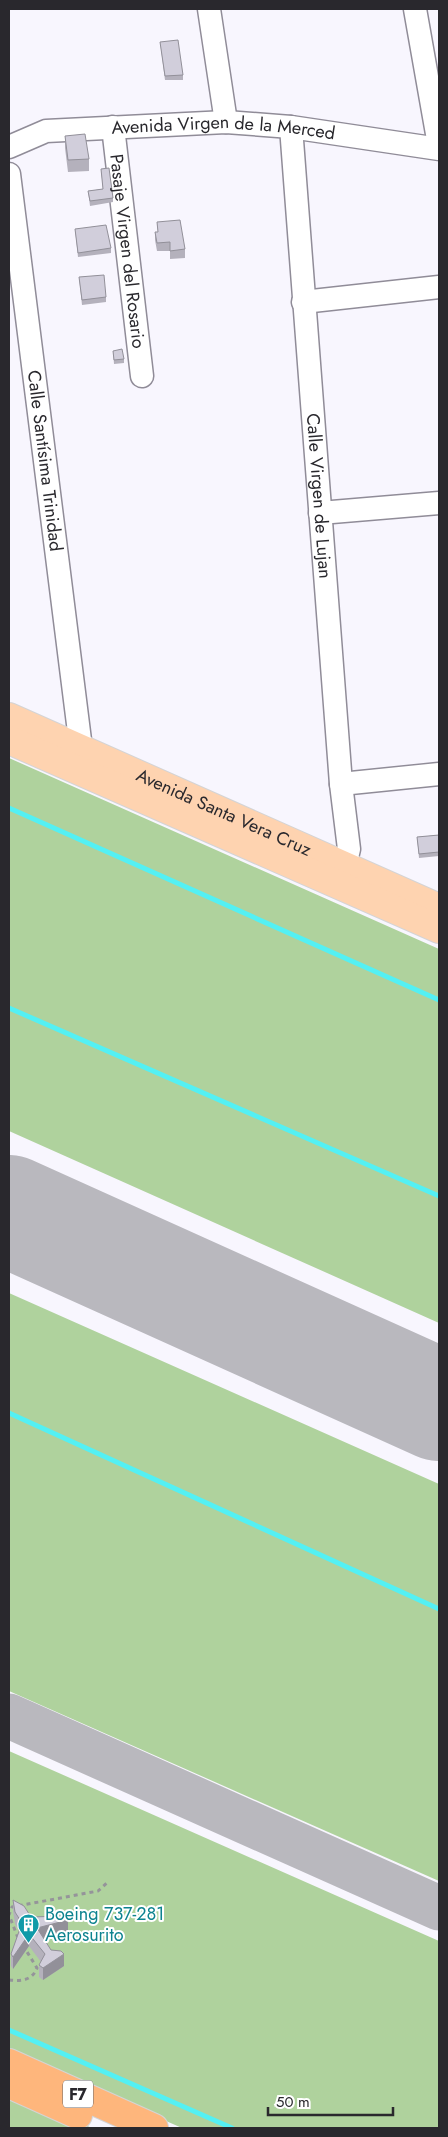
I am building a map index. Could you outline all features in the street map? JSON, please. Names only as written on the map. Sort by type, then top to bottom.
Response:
[{"type":"highway","name":"F7","points":[[9,2063],[149,2127]]},
{"type":"highway","name":"F7","points":[[9,2084],[109,2128]]},
{"type":"main road","name":"Avenida Santa Vera Cruz","points":[[9,717],[439,908]]},
{"type":"main road","name":"Avenida Santa Vera Cruz","points":[[9,740],[439,929]]},
{"type":"street","points":[[209,9],[226,122]]},
{"type":"street","points":[[415,9],[439,145]]},
{"type":"street","name":"Avenida Virgen de la Merced","points":[[9,147],[46,131],[226,122],[291,127],[439,149]]},
{"type":"street","name":"Pasaje Virgen del Rosario","points":[[113,127],[142,376]]},
{"type":"street","name":"Calle Virgen de Lujan","points":[[291,127],[341,784],[348,849],[345,866]]},
{"type":"street","name":"Calle Santísima Trinidad","points":[[9,174],[81,748]]},
{"type":"street","points":[[303,302],[439,287]]},
{"type":"street","points":[[320,514],[439,503]]},
{"type":"street","points":[[341,784],[439,774]]},
{"type":"path","points":[[9,1980],[24,1981],[34,1974],[37,1968],[17,1935],[9,1915],[12,1907],[98,1891],[108,1882]]},
{"type":"green space","points":[[9,758],[439,949],[439,1323],[9,1131]]},
{"type":"green space","points":[[9,1293],[439,1484],[439,1881],[9,1691]]},
{"type":"green space","points":[[9,1751],[439,1941],[439,2128],[182,2128],[9,2052]]},
{"type":"green space","points":[[9,2092],[92,2128],[9,2128]]},
{"type":"building","points":[[178,40],[183,75],[165,76],[160,42]]},
{"type":"building","points":[[85,134],[89,159],[68,160],[65,136]]},
{"type":"building","points":[[109,168],[113,198],[90,201],[88,191],[103,189],[101,169]]},
{"type":"building","points":[[180,220],[185,249],[170,251],[170,242],[157,243],[155,232],[158,232],[157,222]]},
{"type":"building","points":[[106,225],[111,248],[78,253],[75,229]]},
{"type":"building","points":[[104,275],[106,297],[82,300],[79,277]]},
{"type":"building","points":[[122,349],[124,359],[114,360],[113,351]]},
{"type":"building","points":[[439,835],[439,852],[419,854],[417,837]]},
{"type":"building","points":[[13,1900],[24,1906],[31,1917],[63,1916],[68,1920],[37,1928],[51,1950],[61,1951],[64,1954],[43,1968],[39,1965],[45,1954],[29,1934],[13,1957],[11,1954],[22,1923],[15,1912]]},
{"type":"waterway","points":[[9,808],[439,1000]]},
{"type":"waterway","points":[[9,1008],[439,1196]]},
{"type":"waterway","points":[[9,1413],[439,1609]]},
{"type":"waterway","points":[[9,2030],[232,2128]]},
{"type":"taxiway","points":[[9,1219],[29,1221]]},
{"type":"taxiway","points":[[9,1716],[439,1908]]},
{"type":"runway","points":[[9,1211],[439,1405]]},
{"type":"place","name":"Boeing 737-281 Aerosurito","points":[[29,1943]]}]
